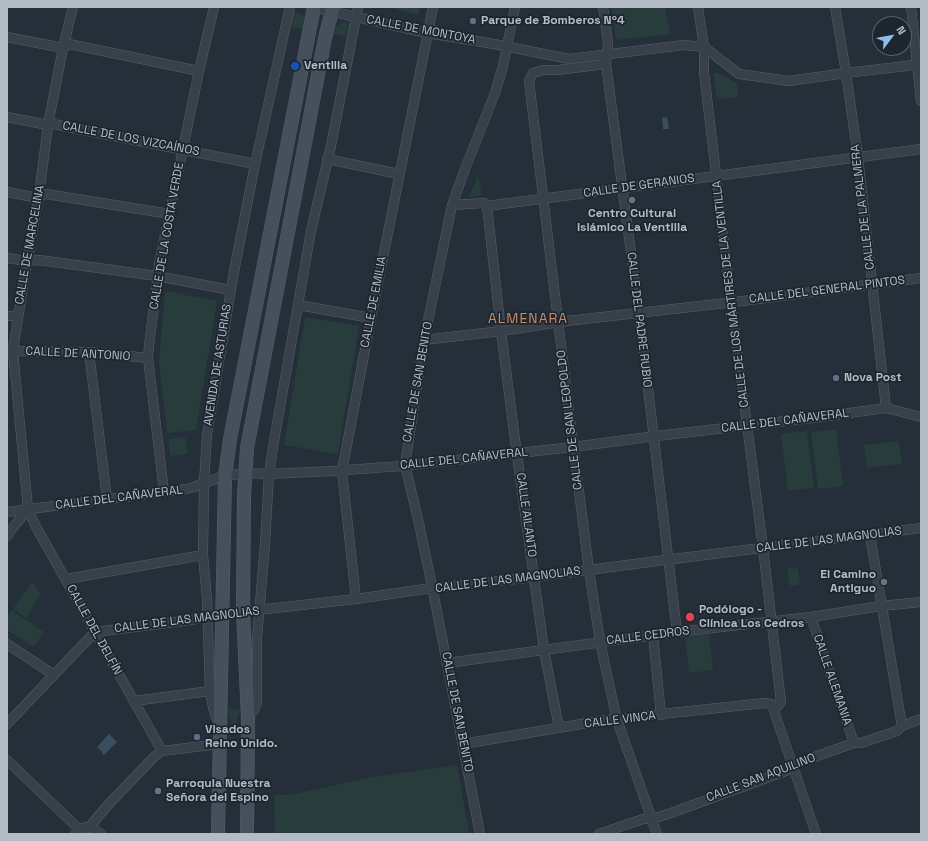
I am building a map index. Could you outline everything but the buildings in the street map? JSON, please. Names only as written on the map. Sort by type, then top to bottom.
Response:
[{"type":"main road","name":"AVENIDA DE ASTURIAS","points":[[218,834],[225,476],[230,439],[313,7]]},
{"type":"main road","points":[[247,834],[248,718],[243,612],[244,495],[247,448],[325,38],[333,10]]},
{"type":"street","name":"CALLE DE MARCELINA","points":[[28,509],[10,352],[18,316],[39,195],[48,125],[63,48],[73,7]]},
{"type":"street","name":"CALLE DE LA COSTA VERDE","points":[[164,492],[148,358],[157,276],[199,71],[214,7]]},
{"type":"street","name":"AVENIDA DE ASTURIAS","points":[[219,727],[210,691],[208,616],[204,555],[204,483],[207,435],[230,290],[255,164],[290,7]]},
{"type":"street","name":"CALLE DE MONTOYA","points":[[313,7],[333,10],[356,17],[427,33],[568,59],[607,59]]},
{"type":"street","points":[[248,718],[257,703],[257,638],[269,474],[273,447],[311,232],[358,7]]},
{"type":"street","name":"CALLE DE EMILIA","points":[[356,599],[342,471],[399,174],[433,7]]},
{"type":"street","name":"CALLE DE SAN BENITO","points":[[480,834],[418,519],[405,465],[424,340],[452,205],[495,93],[503,66],[515,7]]},
{"type":"street","name":"CALLE DEL PADRE RUBIO","points":[[603,7],[608,42],[607,59],[622,188],[639,312],[677,632]]},
{"type":"street","name":"CALLE DE LOS MÁRTIRES DE LA VENTILLA","points":[[698,7],[704,47],[704,72],[731,302],[763,548],[781,702],[774,711]]},
{"type":"street","name":"CALLE DE LA PALMERA","points":[[835,7],[858,157],[886,408]]},
{"type":"street","points":[[911,7],[919,63],[921,101]]},
{"type":"street","points":[[7,37],[63,48],[69,44],[199,71]]},
{"type":"street","points":[[607,59],[684,45],[704,47],[739,74],[789,81],[919,63]]},
{"type":"street","name":"CALLE DE SAN LEOPOLDO","points":[[607,59],[558,70],[543,70],[533,73],[529,81],[573,447],[600,642],[617,720],[658,834]]},
{"type":"street","name":"CALLE DE LOS VIZCAÍNOS","points":[[7,117],[48,125],[54,124],[255,164]]},
{"type":"street","name":"CALLE DE GERANIOS","points":[[452,205],[484,203],[487,206],[921,149]]},
{"type":"street","points":[[327,159],[399,174]]},
{"type":"street","points":[[7,192],[33,197],[46,194],[170,214]]},
{"type":"street","name":"CALLE AILANTO","points":[[487,206],[501,331],[544,650],[559,728]]},
{"type":"street","points":[[7,258],[27,261],[39,260],[157,276],[230,290]]},
{"type":"street","name":"CALLE DEL GENERAL PINTOS","points":[[424,340],[501,331],[558,322],[921,278]]},
{"type":"street","points":[[298,305],[371,318]]},
{"type":"street","points":[[7,316],[18,316]]},
{"type":"street","name":"CALLE DE ANTONIO","points":[[10,352],[89,352],[148,358]]},
{"type":"street","points":[[89,352],[107,499]]},
{"type":"street","name":"CALLE DEL CAÑAVERAL","points":[[7,512],[164,492],[194,487],[225,476],[245,473],[269,474],[342,471],[517,454],[886,408],[921,417]]},
{"type":"street","points":[[7,536],[28,509]]},
{"type":"street","name":"CALLE DEL DELFÍN","points":[[28,509],[35,525],[162,751]]},
{"type":"street","name":"CALLE DE LAS MAGNOLIAS","points":[[95,632],[191,620],[222,614],[535,577],[921,528]]},
{"type":"street","points":[[870,535],[902,726]]},
{"type":"street","points":[[66,579],[204,555]]},
{"type":"street","name":"CALLE CEDROS","points":[[447,663],[653,635],[811,617],[881,606],[921,602]]},
{"type":"street","name":"CALLE ALEMANIA","points":[[811,617],[854,743]]},
{"type":"street","points":[[7,724],[95,632]]},
{"type":"street","points":[[653,635],[662,715]]},
{"type":"street","points":[[7,644],[54,675]]},
{"type":"street","points":[[134,701],[210,691]]},
{"type":"street","name":"CALLE VINCA","points":[[463,744],[605,720],[617,720],[765,703],[772,704],[774,711]]},
{"type":"street","points":[[774,711],[816,834]]},
{"type":"street","name":"CALLE SAN AQUILINO","points":[[599,834],[643,819],[652,819],[786,771],[792,765],[854,743],[861,744],[897,731],[902,726],[921,719]]},
{"type":"street","points":[[90,828],[103,810],[154,757],[162,751],[219,744]]},
{"type":"street","points":[[7,760],[77,831],[90,828],[100,834]]},
{"type":"green space","points":[[388,7],[420,7],[419,15]]},
{"type":"green space","points":[[611,7],[665,7],[670,34],[616,40]]},
{"type":"green space","points":[[294,12],[304,15],[303,28],[291,27]]},
{"type":"green space","points":[[345,22],[348,23],[346,37],[334,34],[336,27]]},
{"type":"green space","points":[[716,72],[737,83],[738,97],[717,99],[713,74]]},
{"type":"green space","points":[[478,175],[482,195],[469,197]]},
{"type":"green space","points":[[165,291],[217,301],[196,430],[167,433],[159,363]]},
{"type":"green space","points":[[305,317],[359,326],[338,454],[284,445]]},
{"type":"green space","points":[[836,429],[843,486],[818,489],[811,432]]},
{"type":"green space","points":[[807,431],[814,488],[788,491],[781,434]]},
{"type":"green space","points":[[185,437],[188,454],[170,456],[168,439]]},
{"type":"green space","points":[[899,441],[902,464],[867,468],[864,445]]},
{"type":"green space","points":[[798,568],[800,584],[790,586],[787,569]]},
{"type":"green space","points":[[32,581],[41,594],[26,618],[13,609]]},
{"type":"green space","points":[[11,610],[44,632],[34,647],[7,630],[7,617]]},
{"type":"green space","points":[[709,634],[713,670],[689,673],[685,637]]},
{"type":"green space","points":[[228,709],[240,710],[234,730],[229,716]]},
{"type":"green space","points":[[457,765],[469,834],[275,834],[274,795],[290,795],[372,777]]},
{"type":"water","points":[[667,117],[669,129],[663,129],[662,118]]},
{"type":"water","points":[[109,734],[117,742],[104,755],[97,747]]},
{"type":"place","name":"Parque de Bomberos Nº4","points":[[473,21]]},
{"type":"place","name":"Ventilla","points":[[295,66]]},
{"type":"place","name":"Centro Cultural Islámico La Ventilla","points":[[632,200]]},
{"type":"place","name":"Nova Post","points":[[836,378]]},
{"type":"place","name":"El Camino Antiguo","points":[[884,582]]},
{"type":"place","name":"Podólogo - Clínica Los Cedros","points":[[690,617]]},
{"type":"place","name":"Visados Reino Unido.","points":[[197,737]]},
{"type":"place","name":"Parroquia Nuestra Señora del Espino","points":[[158,791]]},
{"type":"district","name":"ALMENARA","points":[[528,319]]}]
